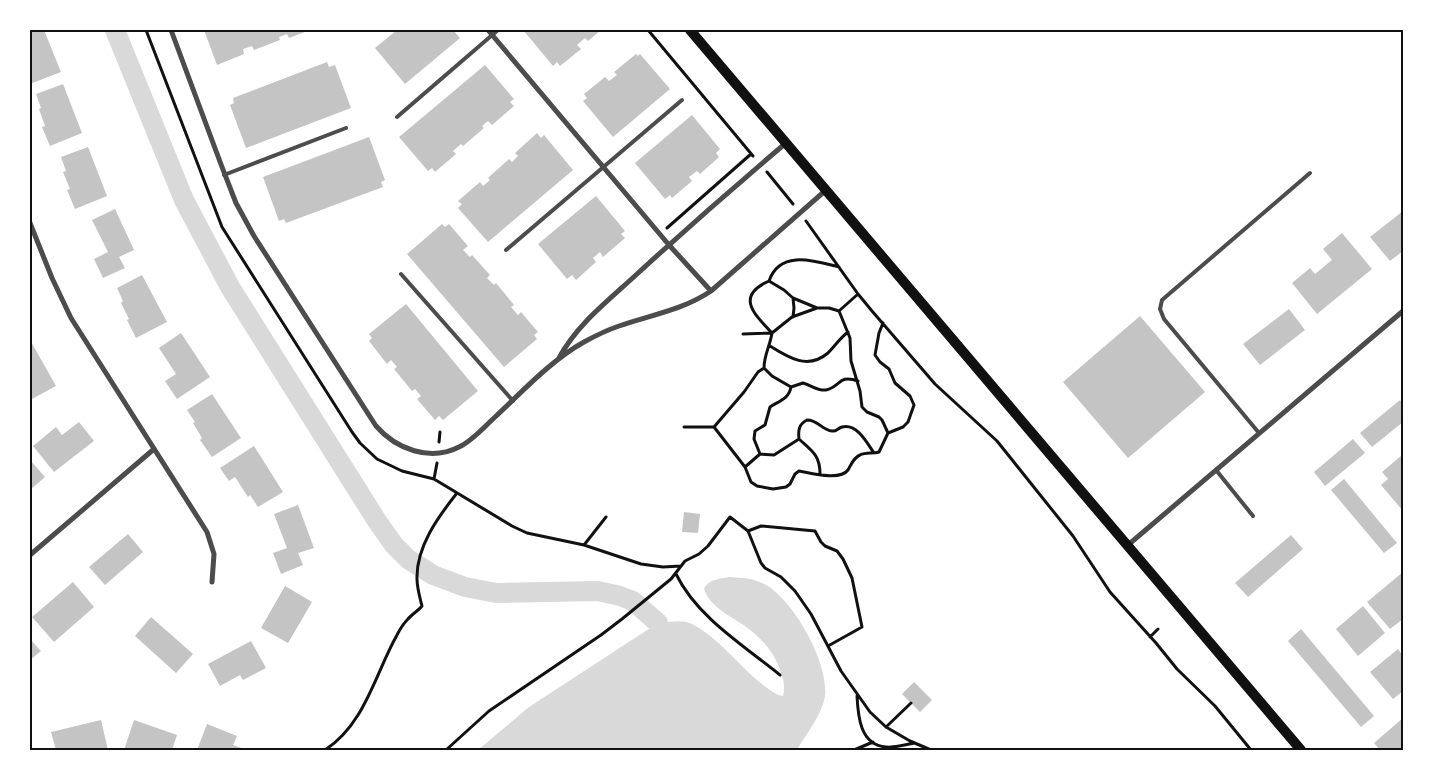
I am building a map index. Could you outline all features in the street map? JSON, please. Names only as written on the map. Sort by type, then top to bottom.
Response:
[{"type":"main road","points":[[690,30],[1301,750]]},
{"type":"street","points":[[171,30],[224,175],[236,203],[254,236],[382,434],[408,449],[438,453],[458,448],[476,435],[559,359],[617,326],[670,311],[688,304],[710,291],[826,190]]},
{"type":"street","points":[[488,30],[710,291]]},
{"type":"street","points":[[559,359],[579,328],[669,245],[786,143]]},
{"type":"street","points":[[30,223],[52,278],[71,318],[207,532],[214,554],[212,582]]},
{"type":"street","points":[[1128,545],[1403,311]]},
{"type":"street","points":[[30,556],[154,450]]},
{"type":"lane","points":[[398,117],[498,30]]},
{"type":"lane","points":[[506,250],[682,100]]},
{"type":"lane","points":[[224,175],[346,128]]},
{"type":"lane","points":[[1259,433],[1164,319],[1160,309],[1162,300],[1310,173]]},
{"type":"lane","points":[[401,274],[513,401]]},
{"type":"lane","points":[[1216,470],[1253,516]]},
{"type":"path","points":[[648,30],[751,154],[660,234]]},
{"type":"path","points":[[772,178],[789,198]]},
{"type":"path","points":[[814,230],[858,294],[936,384],[983,427],[1017,465],[1073,536],[1110,592],[1150,636],[1177,670],[1209,700],[1251,750]]},
{"type":"path","points":[[772,333],[752,310],[749,298],[756,288],[769,281],[771,274],[776,268],[795,260],[807,259],[840,267]]},
{"type":"path","points":[[769,281],[793,298],[817,308]]},
{"type":"path","points":[[839,310],[858,294]]},
{"type":"path","points":[[792,317],[794,308],[793,298]]},
{"type":"path","points":[[743,334],[772,333],[792,317],[817,308],[839,310]]},
{"type":"path","points":[[839,310],[850,338],[851,361],[858,381],[862,407],[867,412],[879,417],[888,432]]},
{"type":"path","points":[[714,427],[745,467],[751,482],[757,486],[773,489],[786,487],[799,471],[841,476],[855,458],[860,455],[879,452],[888,432],[903,427],[908,422],[914,405],[910,396],[895,383],[889,369],[880,362],[875,354],[879,333],[884,323]]},
{"type":"path","points":[[770,346],[794,360],[802,362],[817,361],[848,332]]},
{"type":"path","points":[[772,333],[770,346],[764,357],[764,368],[776,379],[791,388]]},
{"type":"path","points":[[714,427],[744,392],[758,372],[764,368]]},
{"type":"path","points":[[760,454],[754,439],[755,431],[765,425],[770,407],[787,396],[791,388],[803,383],[820,390],[825,390],[831,388],[840,380],[850,378],[858,381]]},
{"type":"path","points":[[799,439],[799,427],[807,420],[812,420],[834,432],[842,427],[847,427],[857,431],[874,454]]},
{"type":"path","points":[[684,426],[714,427]]},
{"type":"path","points":[[745,467],[760,454],[774,455],[799,439]]},
{"type":"path","points":[[799,439],[816,454],[820,466],[820,474]]},
{"type":"path","points":[[434,480],[527,533],[584,545],[641,564],[663,567],[681,566]]},
{"type":"path","points":[[325,750],[344,734],[352,724],[372,689],[397,635],[408,619],[422,606],[416,580],[424,544],[441,514],[456,493]]},
{"type":"path","points":[[584,545],[606,517]]},
{"type":"path","points":[[446,750],[489,711],[622,619],[676,574],[681,566],[708,546],[730,517],[748,531],[761,563],[765,568],[781,577],[795,591],[811,614],[841,670],[870,712],[886,727],[931,750]]},
{"type":"path","points":[[748,531],[761,526],[815,531],[825,546],[841,554],[852,578],[862,627],[828,646]]},
{"type":"path","points":[[676,574],[682,587],[715,623],[780,674]]},
{"type":"path","points":[[1150,636],[1158,629]]},
{"type":"path","points":[[857,695],[858,718],[862,729],[869,739],[886,747],[915,743]]},
{"type":"path","points":[[886,727],[911,703]]},
{"type":"path","points":[[854,750],[873,742]]},
{"type":"shaded area","points":[[729,577],[757,581],[777,593],[798,618],[808,634],[815,651],[825,682],[825,696],[817,717],[797,750],[478,750],[529,707],[658,623],[680,621],[692,624],[720,644],[763,685],[783,696],[783,678],[779,666],[769,649],[749,629],[716,606],[707,595],[704,588],[709,583]]},
{"type":"building","points":[[30,30],[44,30],[61,72],[30,84]]},
{"type":"building","points":[[204,30],[310,30],[289,38],[287,34],[279,37],[280,40],[254,50],[252,46],[243,49],[244,54],[217,65]]},
{"type":"building","points":[[397,30],[453,30],[460,38],[405,84],[375,48]]},
{"type":"building","points":[[601,30],[588,41],[585,38],[577,45],[581,49],[560,66],[557,62],[553,66],[524,31]]},
{"type":"building","points":[[636,54],[638,56],[640,54],[670,89],[613,137],[583,101],[587,98],[584,94],[605,77],[609,81],[617,75],[614,72]]},
{"type":"building","points":[[327,62],[329,67],[335,65],[351,108],[246,148],[230,105],[234,103],[233,98]]},
{"type":"building","points":[[485,65],[514,99],[510,102],[514,106],[492,125],[488,121],[482,126],[484,128],[463,146],[461,144],[453,151],[456,154],[435,172],[432,168],[428,171],[399,137]]},
{"type":"building","points":[[63,84],[82,133],[50,146],[42,127],[45,126],[36,94]]},
{"type":"building","points":[[692,115],[720,149],[716,153],[719,157],[700,174],[697,171],[689,177],[692,181],[672,198],[670,195],[665,199],[635,163]]},
{"type":"building","points":[[537,133],[541,138],[544,135],[573,170],[488,242],[458,208],[462,204],[458,201],[480,182],[483,186],[490,180],[488,178],[509,159],[512,162],[518,156],[515,153]]},
{"type":"building","points":[[369,137],[385,180],[381,182],[383,187],[286,223],[284,219],[279,221],[263,177]]},
{"type":"building","points":[[88,147],[107,196],[75,209],[67,190],[70,189],[63,172],[66,171],[61,157]]},
{"type":"building","points":[[596,196],[625,231],[621,234],[625,238],[603,257],[600,252],[593,258],[596,262],[576,280],[572,275],[567,279],[538,244]]},
{"type":"building","points":[[115,209],[134,250],[119,257],[125,268],[103,278],[94,259],[108,252],[92,220]]},
{"type":"building","points":[[1403,211],[1403,251],[1390,261],[1370,237]]},
{"type":"building","points":[[442,224],[445,227],[449,224],[468,246],[463,250],[470,257],[472,255],[490,275],[487,278],[494,285],[496,283],[514,305],[511,307],[518,315],[521,312],[538,332],[534,335],[537,339],[504,367],[407,254]]},
{"type":"building","points":[[1342,233],[1372,269],[1317,314],[1292,283],[1310,268],[1315,274],[1332,260],[1323,249]]},
{"type":"building","points":[[142,275],[167,322],[136,338],[127,320],[129,319],[121,303],[123,301],[117,288]]},
{"type":"building","points":[[406,304],[478,391],[443,420],[439,416],[435,420],[417,399],[421,396],[415,389],[412,391],[394,369],[397,367],[391,360],[387,364],[369,341],[372,338],[369,334]]},
{"type":"building","points":[[1289,309],[1305,330],[1260,365],[1243,344]]},
{"type":"building","points":[[1140,316],[1205,392],[1128,458],[1063,382]]},
{"type":"building","points":[[181,333],[210,377],[177,399],[165,381],[176,374],[159,348]]},
{"type":"building","points":[[30,340],[56,386],[32,399],[30,395]]},
{"type":"building","points":[[212,394],[241,438],[212,457],[200,440],[202,438],[187,410]]},
{"type":"building","points":[[1400,400],[1403,404],[1403,422],[1372,447],[1360,433]]},
{"type":"building","points":[[79,422],[94,441],[54,472],[33,446],[56,427],[62,435]]},
{"type":"building","points":[[1353,439],[1365,453],[1325,486],[1314,472]]},
{"type":"building","points":[[254,446],[283,492],[258,507],[250,495],[248,497],[235,477],[229,481],[220,468]]},
{"type":"building","points":[[1402,455],[1403,511],[1381,485],[1388,479],[1382,472]]},
{"type":"building","points":[[30,460],[45,477],[30,490]]},
{"type":"building","points":[[1344,479],[1397,543],[1384,553],[1331,490]]},
{"type":"building","points":[[298,505],[314,548],[298,553],[303,565],[281,574],[273,553],[287,548],[274,514]]},
{"type":"building","points":[[684,512],[700,514],[698,533],[682,532]]},
{"type":"building","points":[[128,534],[143,552],[105,585],[89,567]]},
{"type":"building","points":[[1291,535],[1303,549],[1248,597],[1235,583]]},
{"type":"building","points":[[1403,572],[1403,619],[1390,629],[1367,602]]},
{"type":"building","points":[[73,582],[94,607],[54,642],[32,617]]},
{"type":"building","points":[[285,586],[312,602],[288,643],[261,628]]},
{"type":"building","points":[[1363,606],[1385,633],[1358,656],[1336,629]]},
{"type":"building","points":[[151,617],[193,654],[176,673],[135,636]]},
{"type":"building","points":[[1301,629],[1374,716],[1361,727],[1288,641]]},
{"type":"building","points":[[30,639],[41,651],[30,660]]},
{"type":"building","points":[[251,641],[266,668],[243,680],[240,675],[220,686],[208,664]]},
{"type":"building","points":[[1398,649],[1403,656],[1403,691],[1393,699],[1370,672]]},
{"type":"building","points":[[914,682],[932,700],[920,712],[902,694]]},
{"type":"building","points":[[1403,718],[1403,750],[1380,750],[1374,743]]},
{"type":"building","points":[[101,720],[108,750],[56,750],[51,732]]},
{"type":"building","points":[[134,720],[177,735],[172,750],[124,750]]},
{"type":"building","points":[[207,724],[237,736],[233,745],[247,750],[197,750]]},
{"type":"waterway","points":[[115,30],[184,200],[230,287],[394,545],[408,559],[433,575],[465,587],[496,593],[598,591],[633,601],[658,623]]}]
